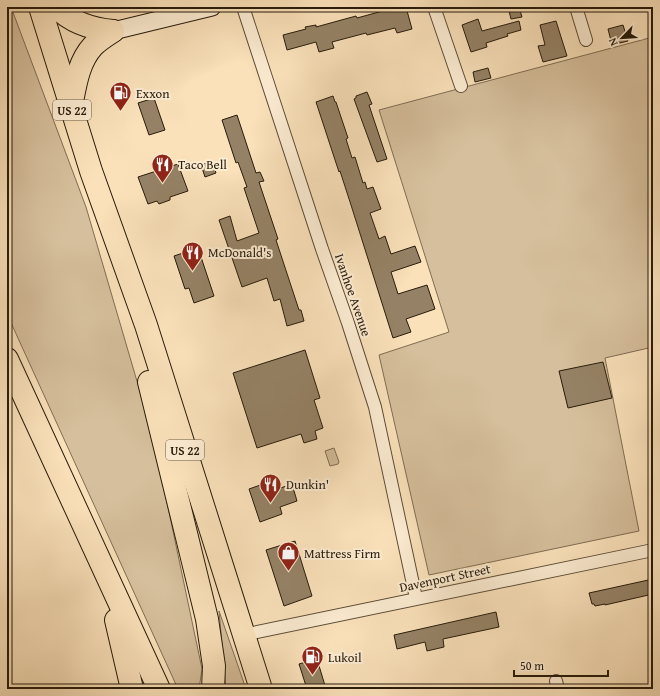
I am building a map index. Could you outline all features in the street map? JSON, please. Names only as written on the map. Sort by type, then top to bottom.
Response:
[{"type":"highway","name":"US 22","points":[[40,7],[105,213],[114,234],[146,325],[260,689]]},
{"type":"highway","points":[[56,7],[72,20],[100,30],[113,31]]},
{"type":"highway","points":[[71,108],[81,66],[87,53],[93,46],[113,31]]},
{"type":"highway","points":[[105,213],[141,349],[207,619],[214,666],[213,689]]},
{"type":"highway","points":[[7,359],[159,689]]},
{"type":"highway","points":[[101,563],[126,656],[132,689]]},
{"type":"street","points":[[113,31],[189,11],[212,7]]},
{"type":"street","name":"Ivanhoe Avenue","points":[[243,7],[322,249],[348,323],[374,407],[416,598]]},
{"type":"street","points":[[434,7],[461,86]]},
{"type":"street","points":[[576,7],[586,40]]},
{"type":"street","name":"Davenport Street","points":[[243,635],[653,550]]},
{"type":"shaded area","points":[[7,7],[11,7],[86,207],[153,436],[202,669],[199,689],[178,689],[7,314]]},
{"type":"shaded area","points":[[653,37],[653,347],[605,358],[639,531],[429,575],[379,355],[449,332],[379,110]]},
{"type":"shaded area","points":[[334,448],[339,462],[338,464],[330,466],[325,451]]},
{"type":"shaded area","points":[[219,611],[246,689],[226,689]]},
{"type":"building","points":[[389,7],[406,7],[412,29],[397,33],[395,28],[367,35],[366,33],[332,42],[334,48],[319,52],[316,42],[287,50],[283,35],[306,29],[305,27],[316,25],[316,27],[356,16],[357,18],[390,9]]},
{"type":"building","points":[[508,7],[519,7],[522,17],[511,19]]},
{"type":"building","points":[[478,19],[482,31],[519,21],[521,30],[486,43],[487,47],[471,52],[462,25]]},
{"type":"building","points":[[556,21],[567,56],[543,62],[538,46],[545,45],[540,25]]},
{"type":"building","points":[[623,25],[628,41],[612,45],[608,29]]},
{"type":"building","points":[[488,68],[491,78],[475,82],[473,72]]},
{"type":"building","points":[[367,92],[372,104],[369,105],[387,159],[377,162],[354,99],[356,96]]},
{"type":"building","points":[[333,96],[348,138],[346,139],[352,158],[355,157],[363,183],[365,182],[367,189],[373,187],[381,209],[370,213],[379,239],[385,236],[391,254],[415,246],[421,262],[391,272],[398,294],[427,285],[435,309],[406,319],[411,332],[393,338],[340,171],[339,172],[316,102]]},
{"type":"building","points":[[154,98],[165,130],[149,135],[138,103]]},
{"type":"building","points":[[237,115],[256,173],[260,172],[264,181],[259,182],[278,239],[276,240],[304,321],[287,326],[280,299],[274,301],[267,278],[242,287],[219,220],[230,216],[237,241],[259,233],[244,188],[247,187],[238,162],[236,163],[222,120]]},
{"type":"building","points":[[212,161],[216,173],[205,177],[201,165]]},
{"type":"building","name":"Taco Bell","points":[[178,164],[188,191],[170,197],[170,200],[159,204],[157,201],[148,204],[138,177]]},
{"type":"building","name":"McDonald's","points":[[198,248],[214,296],[194,303],[189,288],[185,289],[174,256]]},
{"type":"building","points":[[305,350],[320,398],[314,400],[323,428],[315,431],[317,439],[304,443],[301,434],[257,448],[233,373]]},
{"type":"building","points":[[603,362],[612,398],[568,408],[559,371]]},
{"type":"building","name":"Dunkin'","points":[[272,481],[275,490],[292,484],[297,501],[280,507],[282,514],[260,522],[249,489]]},
{"type":"building","name":"Mattress Firm","points":[[295,541],[312,596],[284,606],[266,550]]},
{"type":"building","points":[[653,579],[653,594],[605,605],[595,606],[592,604],[589,593]]},
{"type":"building","points":[[496,612],[499,627],[443,639],[444,647],[427,651],[425,642],[397,649],[394,635]]},
{"type":"building","name":"Lukoil","points":[[317,659],[326,689],[307,689],[299,664]]},
{"type":"place","name":"Exxon","points":[[121,112]]},
{"type":"place","name":"Taco Bell","points":[[163,184]]},
{"type":"place","name":"McDonald's","points":[[193,272]]},
{"type":"place","name":"Dunkin'","points":[[271,504]]},
{"type":"place","name":"Mattress Firm","points":[[289,572]]},
{"type":"place","name":"Lukoil","points":[[312,676]]}]
